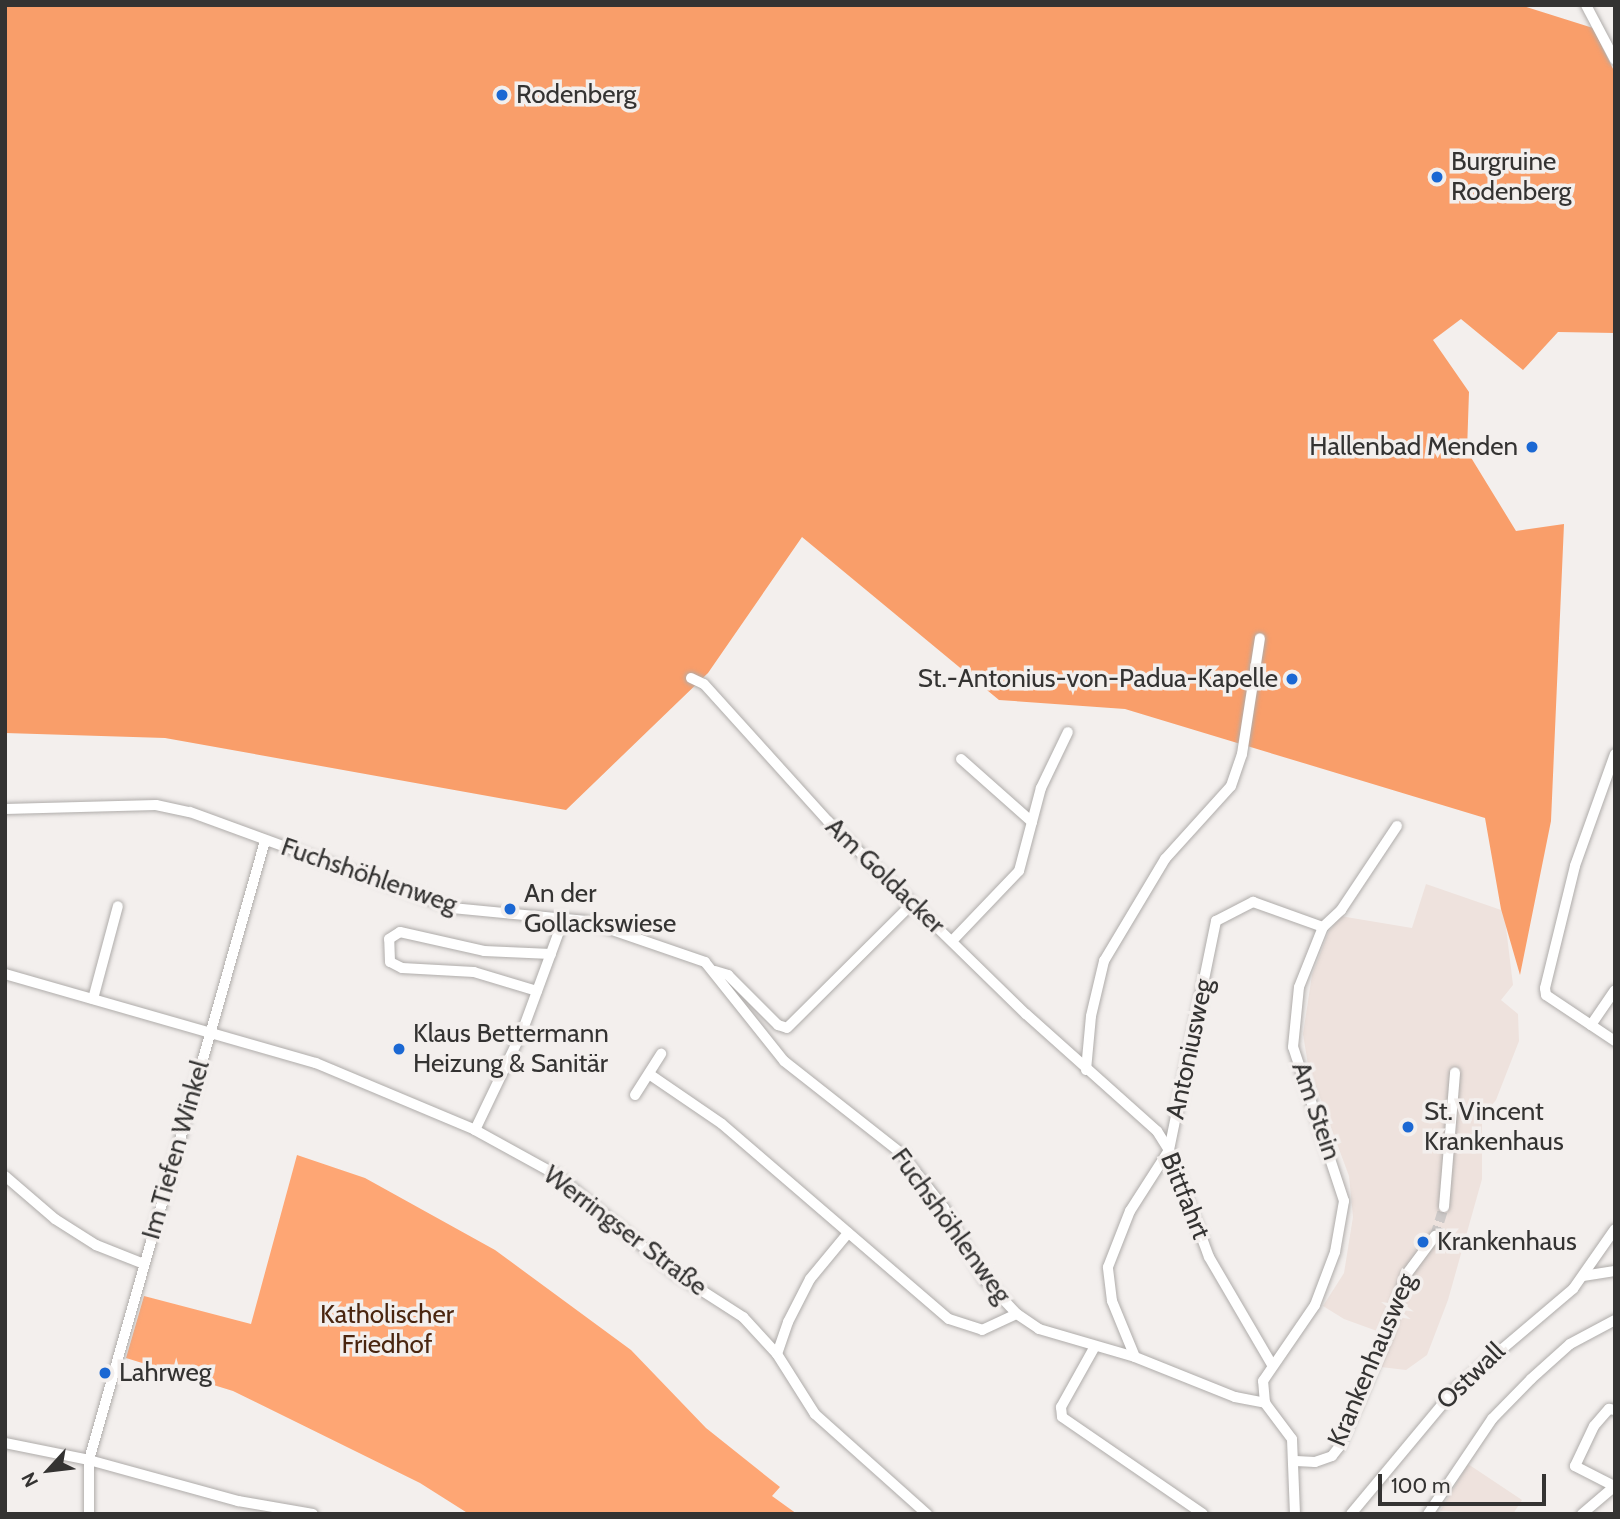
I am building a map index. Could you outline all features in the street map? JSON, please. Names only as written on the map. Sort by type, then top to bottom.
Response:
[{"type":"street","points":[[1587,5],[1615,60]]},
{"type":"street","points":[[1086,1070],[1091,1016],[1104,961],[1165,859],[1231,786],[1242,754],[1260,638]]},
{"type":"street","name":"Am Goldacker","points":[[691,678],[704,684],[828,821],[1086,1070]]},
{"type":"street","points":[[952,941],[1019,871],[1041,788],[1068,732]]},
{"type":"street","points":[[1615,754],[1575,866],[1550,956],[1546,995],[1615,1041]]},
{"type":"street","points":[[961,760],[1032,822]]},
{"type":"street","points":[[1603,786],[1615,794]]},
{"type":"street","name":"Fuchshöhlenweg","points":[[5,809],[156,805],[452,908],[564,918],[675,948],[715,971],[791,1068],[901,1153],[944,1208],[984,1279],[1017,1314],[1039,1329],[1094,1348],[1135,1357],[1236,1397],[1265,1403]]},
{"type":"street","name":"Am Stein","points":[[1272,1364],[1315,1305],[1335,1252],[1344,1201],[1293,1046],[1299,987],[1323,927],[1341,910],[1397,826]]},
{"type":"street","name":"Im Tiefen Winkel","points":[[89,1514],[89,1460],[265,841]]},
{"type":"street","name":"Antoniusweg","points":[[1135,1357],[1112,1301],[1108,1267],[1130,1211],[1169,1150],[1216,921],[1254,902],[1323,927]]},
{"type":"street","points":[[715,971],[728,975],[778,1025],[787,1028],[912,904]]},
{"type":"street","points":[[93,999],[117,906]]},
{"type":"street","points":[[475,1130],[537,991],[564,918]]},
{"type":"street","points":[[537,991],[474,972],[402,968],[390,962],[386,951],[389,939],[400,932],[485,951],[551,954]]},
{"type":"street","name":"Werringser Straße","points":[[5,974],[316,1063],[475,1130],[557,1175],[676,1275],[743,1317],[777,1354],[815,1414],[927,1514]]},
{"type":"street","points":[[1591,1025],[1615,990]]},
{"type":"street","points":[[635,1095],[661,1054]]},
{"type":"street","name":"Bittfahrt","points":[[1086,1070],[1157,1131],[1169,1150],[1209,1257],[1272,1364]]},
{"type":"street","points":[[1444,1207],[1455,1072]]},
{"type":"street","points":[[649,1074],[722,1124],[933,1308],[961,1326],[982,1330],[1017,1314]]},
{"type":"street","points":[[5,1176],[55,1220],[96,1245],[144,1264]]},
{"type":"street","name":"Ostwall","points":[[1351,1514],[1455,1390],[1583,1276],[1615,1229]]},
{"type":"street","points":[[777,1354],[788,1322],[810,1279],[848,1233]]},
{"type":"street","name":"Krankenhausweg","points":[[1296,1461],[1315,1462],[1332,1456],[1339,1447],[1386,1338],[1406,1275],[1435,1236]]},
{"type":"street","points":[[1583,1276],[1615,1272]]},
{"type":"street","points":[[1430,1513],[1492,1419],[1570,1344],[1615,1320]]},
{"type":"street","points":[[1094,1348],[1061,1407],[1062,1417],[1203,1514]]},
{"type":"street","points":[[1272,1364],[1263,1381],[1265,1403],[1287,1430],[1296,1461],[1295,1514]]},
{"type":"street","points":[[1582,1514],[1614,1486],[1575,1466],[1594,1426],[1609,1409],[1615,1410]]},
{"type":"street","points":[[5,1443],[89,1460],[247,1508],[313,1514]]},
{"type":"shaded area","points":[[5,5],[1520,5],[1593,28],[1615,73],[1615,333],[1558,332],[1523,370],[1461,319],[1433,340],[1469,392],[1467,451],[1516,531],[1564,524],[1551,821],[1520,975],[1501,909],[1485,818],[1125,709],[999,700],[802,537],[708,673],[566,810],[165,738],[5,733]]},
{"type":"shaded area","name":"St. Vincent Krankenhaus","points":[[1426,884],[1504,911],[1513,985],[1501,1000],[1518,1014],[1519,1041],[1496,1100],[1482,1117],[1482,1179],[1448,1300],[1427,1355],[1406,1370],[1364,1365],[1377,1331],[1344,1319],[1323,1306],[1344,1273],[1353,1217],[1349,1176],[1308,1065],[1303,1034],[1312,975],[1329,931],[1340,916],[1412,928]]},
{"type":"shaded area","points":[[1468,1464],[1522,1500],[1513,1514],[1440,1511]]},
{"type":"green space","name":"Katholischer Friedhof","points":[[297,1155],[365,1178],[495,1250],[631,1350],[706,1428],[780,1487],[772,1496],[797,1514],[469,1514],[420,1483],[233,1391],[126,1358],[144,1296],[251,1324]]},
{"type":"tunnel","points":[[1435,1236],[1444,1207]]},
{"type":"place","name":"Rodenberg","points":[[502,95]]},
{"type":"place","name":"Burgruine Rodenberg","points":[[1437,177]]},
{"type":"place","name":"Hallenbad Menden","points":[[1532,447]]},
{"type":"place","name":"St.-Antonius-von-Padua-Kapelle","points":[[1292,679]]},
{"type":"place","name":"An der Gollackswiese","points":[[510,909]]},
{"type":"place","name":"Klaus Bettermann Heizung & Sanitär","points":[[399,1049]]},
{"type":"place","name":"St. Vincent Krankenhaus","points":[[1408,1127]]},
{"type":"place","name":"Krankenhaus","points":[[1423,1242]]},
{"type":"place","name":"Lahrweg","points":[[105,1373]]}]
